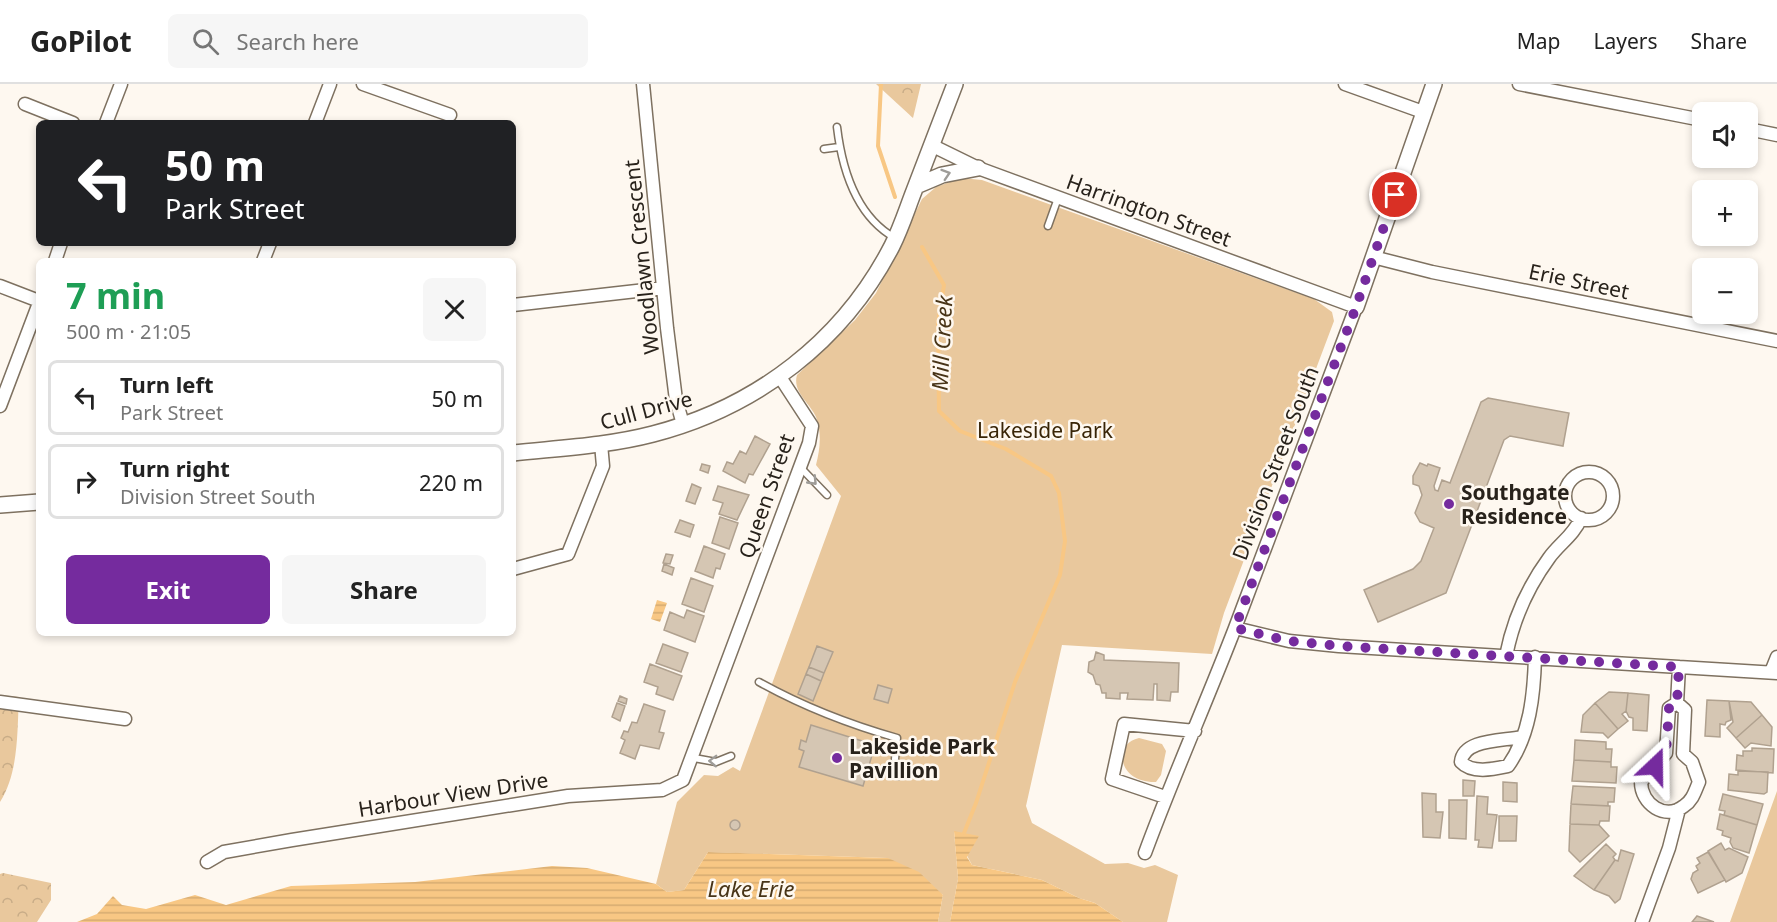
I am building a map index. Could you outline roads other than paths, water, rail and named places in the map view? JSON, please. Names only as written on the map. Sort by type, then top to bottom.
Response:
[{"type":"street","points":[[107,120],[122,84]]},
{"type":"street","points":[[316,120],[330,84]]},
{"type":"street","points":[[363,84],[450,114]]},
{"type":"street","name":"Woodlawn Crescent","points":[[643,84],[675,393],[682,424]]},
{"type":"street","points":[[780,377],[814,348],[849,313],[873,280],[896,239],[955,84]]},
{"type":"street","points":[[1345,84],[1423,112]]},
{"type":"street","name":"Division Street South","points":[[1145,853],[1235,628],[1356,307],[1434,84]]},
{"type":"street","points":[[1519,84],[1692,118]]},
{"type":"street","points":[[25,104],[65,120]]},
{"type":"street","points":[[1758,131],[1777,135]]},
{"type":"street","name":"Harrington Street","points":[[931,146],[978,168],[1356,307]]},
{"type":"street","points":[[916,186],[942,175],[978,168]]},
{"type":"street","name":"Erie Street","points":[[1373,257],[1432,272],[1777,341]]},
{"type":"street","points":[[0,286],[36,301]]},
{"type":"street","points":[[516,305],[663,288]]},
{"type":"street","points":[[0,406],[36,310]]},
{"type":"street","name":"Cull Drive","points":[[516,453],[601,444],[653,434],[739,402],[780,377]]},
{"type":"street","name":"Queen Street","points":[[694,758],[800,467],[812,426],[780,377]]},
{"type":"street","points":[[516,568],[568,554],[603,466],[601,444]]},
{"type":"street","points":[[1594,472],[1609,482],[1613,500],[1603,516],[1594,520],[1581,518],[1569,510],[1565,491],[1575,475],[1594,472]]},
{"type":"street","points":[[0,506],[36,501]]},
{"type":"street","points":[[1506,656],[1525,596],[1550,556],[1577,528],[1581,518]]},
{"type":"street","points":[[1235,628],[1289,641],[1679,667],[1774,672],[1777,657]]},
{"type":"street","points":[[1521,737],[1469,747],[1462,756],[1461,762],[1464,766],[1478,769],[1508,766],[1515,757],[1521,737],[1528,725],[1533,695],[1535,657]]},
{"type":"street","points":[[1677,703],[1679,667]]},
{"type":"street","points":[[0,702],[125,719]]},
{"type":"street","points":[[1677,703],[1685,710],[1683,754],[1692,762],[1699,782],[1692,798],[1679,809],[1670,812],[1652,806],[1641,790],[1644,776],[1666,753],[1669,708],[1677,703]]},
{"type":"street","points":[[1166,796],[1112,779],[1124,724],[1195,731]]},
{"type":"street","name":"Harbour View Drive","points":[[207,861],[224,852],[568,796],[662,789],[683,780],[694,758]]},
{"type":"street","points":[[1642,922],[1669,848],[1679,809]]},
{"type":"lane","points":[[837,127],[839,147],[854,193],[883,232],[896,239]]},
{"type":"lane","points":[[824,149],[839,147]]},
{"type":"lane","points":[[1048,226],[1058,198]]},
{"type":"lane","points":[[800,467],[826,495]]},
{"type":"lane","points":[[759,682],[810,709],[843,722],[897,738],[895,759]]},
{"type":"lane","points":[[694,758],[716,762],[731,756]]},
{"type":"water","points":[[657,600],[667,603],[660,622],[651,619]]},
{"type":"water","points":[[954,831],[979,836],[967,857],[972,865],[1042,880],[1095,903],[1123,922],[950,922],[958,879]]},
{"type":"water","name":"Lake Erie","points":[[708,852],[888,858],[919,872],[943,895],[938,922],[77,922],[97,914],[113,896],[122,905],[146,909],[195,895],[226,905],[291,886],[415,882],[552,866],[587,868],[656,884],[667,892],[684,890]]},
{"type":"waterway","name":"Mill Creek","points":[[881,84],[878,146],[895,197]]},
{"type":"waterway","name":"Mill Creek","points":[[922,247],[944,285],[938,323],[939,411],[960,431],[1006,449],[1051,476],[1059,493],[1065,541],[1060,575],[1015,682],[964,833]]},
{"type":"place","name":"Southgate Residence","points":[[1449,504]]},
{"type":"place","name":"Lakeside Park Pavillion","points":[[837,758]]},
{"type":"park label","name":"Lakeside Park","points":[[1045,430]]}]
